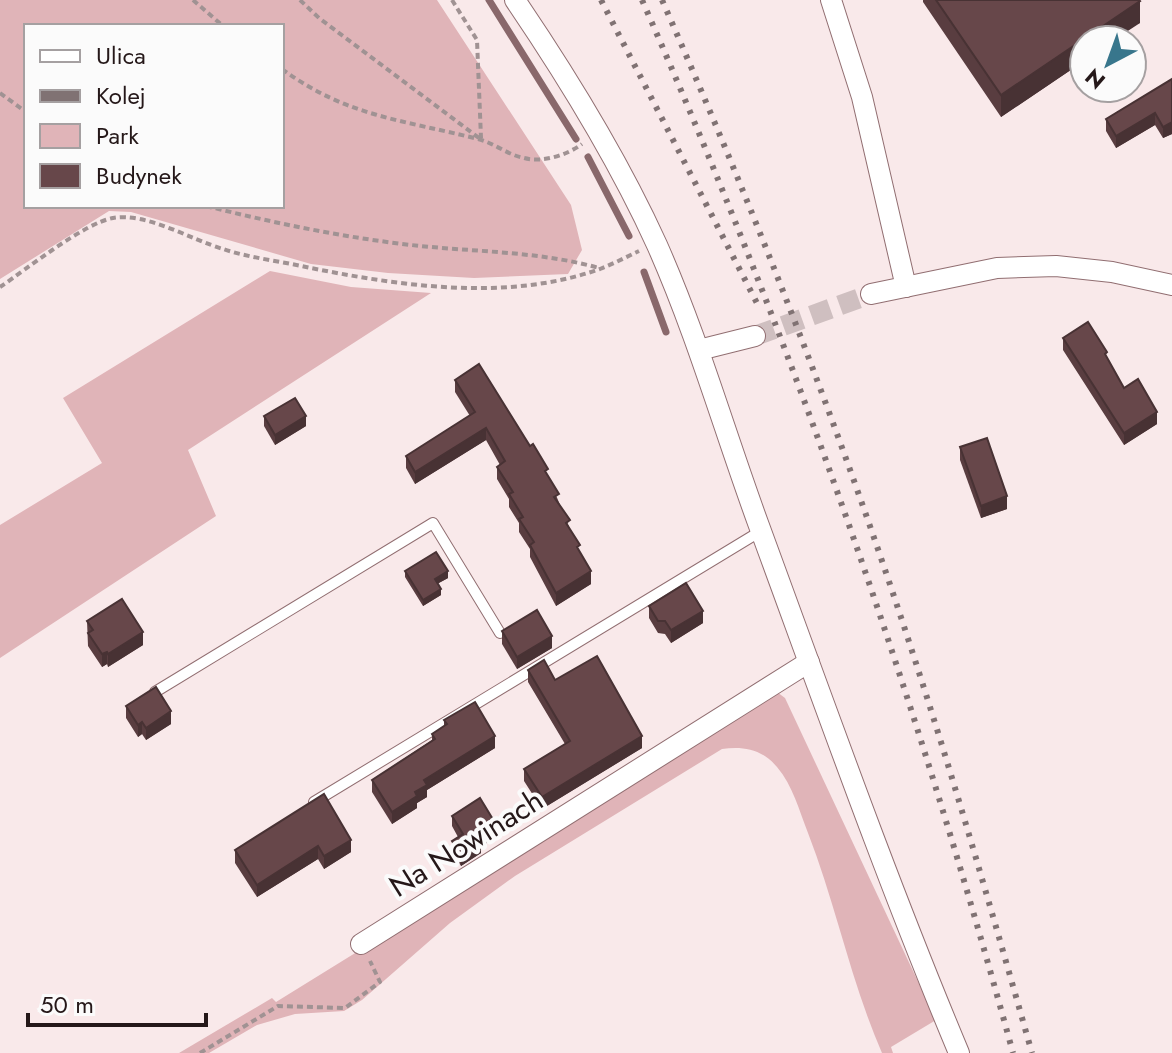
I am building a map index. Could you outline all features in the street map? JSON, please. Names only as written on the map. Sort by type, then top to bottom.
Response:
[{"type":"street","points":[[515,0],[575,89],[656,243],[699,350],[718,413],[809,662],[959,1053]]},
{"type":"street","points":[[831,0],[862,97],[906,287]]},
{"type":"street","points":[[871,294],[997,268],[1056,266],[1112,272],[1172,285]]},
{"type":"street","points":[[699,350],[755,336]]},
{"type":"street","name":"Na Nowinach","points":[[361,944],[809,662]]},
{"type":"lane","points":[[155,692],[433,523],[500,633]]},
{"type":"lane","points":[[302,810],[761,531]]},
{"type":"path","points":[[193,0],[221,24]]},
{"type":"path","points":[[300,0],[319,18],[481,140]]},
{"type":"path","points":[[452,0],[477,40],[481,140]]},
{"type":"path","points":[[284,70],[328,98],[363,113],[481,140],[524,159],[555,157],[572,151],[597,131]]},
{"type":"path","points":[[0,93],[24,111]]},
{"type":"path","points":[[215,208],[335,234],[571,260],[601,269]]},
{"type":"path","points":[[0,287],[91,226],[112,218],[126,217],[144,220],[225,250],[403,284],[465,287],[518,285],[560,279],[601,269],[656,243]]},
{"type":"path","points":[[200,1053],[278,1006],[345,1008],[380,982],[361,944]]},
{"type":"green space","points":[[0,0],[437,0],[571,205],[582,250],[568,274],[474,278],[388,273],[311,264],[131,212],[109,211],[0,279]]},
{"type":"green space","points":[[270,271],[351,287],[431,293],[188,450],[216,516],[0,658],[0,525],[102,463],[63,398]]},
{"type":"green space","points":[[777,692],[785,698],[936,1020],[891,1047],[893,1053],[882,1053],[871,1026],[818,860],[783,774],[759,753],[737,748],[722,749],[515,876],[450,923],[362,1000],[344,1011],[295,1014],[257,1025],[209,1053],[179,1053],[272,998],[276,1002]]},
{"type":"building","points":[[936,0],[1140,1],[1106,24],[1068,24],[1068,50],[1001,95]]},
{"type":"building","points":[[1172,79],[1172,122],[1163,127],[1155,113],[1116,136],[1106,119],[1131,104],[1148,104],[1148,94]]},
{"type":"building","points":[[1088,322],[1124,388],[1138,379],[1157,412],[1124,433],[1063,338]]},
{"type":"building","points":[[479,364],[530,446],[533,444],[548,469],[545,471],[559,494],[554,497],[570,520],[566,523],[591,571],[556,593],[530,545],[534,542],[519,519],[523,517],[509,494],[513,492],[497,467],[505,461],[486,428],[415,472],[406,456],[475,412],[455,380]]},
{"type":"building","points":[[295,398],[306,416],[275,435],[264,416]]},
{"type":"building","points":[[987,438],[1007,496],[981,506],[960,447]]},
{"type":"building","points":[[436,552],[448,571],[435,579],[441,589],[423,600],[405,571]]},
{"type":"building","points":[[686,583],[703,611],[671,630],[665,621],[658,621],[649,606]]},
{"type":"building","points":[[122,599],[143,632],[108,654],[102,654],[88,633],[93,630],[87,621]]},
{"type":"building","points":[[537,610],[552,636],[517,657],[502,631]]},
{"type":"building","points":[[597,656],[642,736],[542,797],[524,769],[570,741],[528,670],[544,660],[555,680]]},
{"type":"building","points":[[156,687],[171,711],[146,728],[142,722],[138,725],[126,706]]},
{"type":"building","points":[[475,702],[495,736],[424,780],[427,785],[415,792],[417,796],[392,812],[372,780],[435,739],[432,734],[447,724],[444,720]]},
{"type":"building","points":[[324,794],[351,840],[324,856],[318,846],[257,885],[235,850]]},
{"type":"building","points":[[480,798],[497,826],[478,838],[481,842],[461,855],[452,841],[463,834],[452,816]]},
{"type":"waterway","points":[[489,0],[576,139]]},
{"type":"waterway","points":[[588,157],[629,236]]},
{"type":"waterway","points":[[644,272],[666,332]]},
{"type":"tunnel","points":[[755,336],[871,294]]},
{"type":"railway","points":[[601,0],[759,307]]},
{"type":"railway","points":[[642,0],[749,258],[847,519],[935,785],[1013,1053]]},
{"type":"railway","points":[[662,0],[764,242],[857,488],[944,753],[1032,1053]]}]
